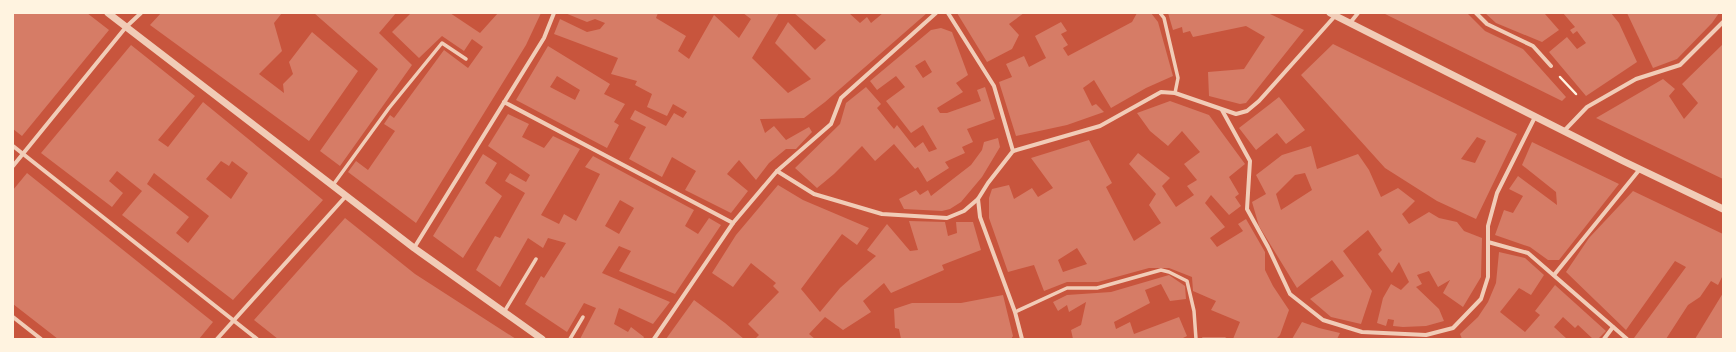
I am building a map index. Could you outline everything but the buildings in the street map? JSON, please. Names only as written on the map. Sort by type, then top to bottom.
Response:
[{"type":"street","points":[[108,13],[414,248],[542,339]]},
{"type":"street","points":[[13,166],[126,27],[141,13]]},
{"type":"street","points":[[414,248],[544,38],[554,13]]},
{"type":"street","points":[[654,339],[733,223],[777,171],[831,124],[840,98],[936,13]]},
{"type":"street","points":[[948,13],[994,86],[1013,150]]},
{"type":"street","points":[[1160,13],[1164,18],[1178,78],[1175,93]]},
{"type":"street","points":[[1350,23],[1358,13]]},
{"type":"street","points":[[1476,13],[1487,24],[1533,46],[1551,66]]},
{"type":"street","points":[[777,171],[814,194],[882,214],[948,218],[964,211],[978,199],[992,177],[1013,150],[1100,126],[1161,92],[1175,93],[1236,114],[1247,111],[1259,101],[1332,14],[1535,117],[1723,209]]},
{"type":"street","points":[[1564,131],[1587,107],[1636,79],[1680,65],[1723,22]]},
{"type":"street","points":[[333,185],[390,108],[442,42],[466,59]]},
{"type":"street","points":[[504,102],[733,223]]},
{"type":"street","points":[[1222,110],[1250,161],[1247,209],[1268,247],[1290,294],[1323,320],[1362,332],[1426,335],[1453,328],[1482,299],[1488,277],[1488,226],[1497,194],[1535,117]]},
{"type":"street","points":[[13,146],[257,339]]},
{"type":"street","points":[[1554,276],[1640,169]]},
{"type":"street","points":[[217,339],[346,196]]},
{"type":"street","points":[[978,199],[980,216],[1015,312],[1022,339]]},
{"type":"street","points":[[1488,242],[1528,253],[1627,339]]},
{"type":"street","points":[[504,312],[536,259]]},
{"type":"street","points":[[1015,312],[1067,288],[1097,288],[1161,270],[1169,272],[1187,281],[1194,311],[1196,339]]},
{"type":"street","points":[[13,317],[41,339]]},
{"type":"street","points":[[570,339],[583,317]]},
{"type":"street","points":[[1604,339],[1613,327]]},
{"type":"path","points":[[1551,66],[1587,107]]}]
